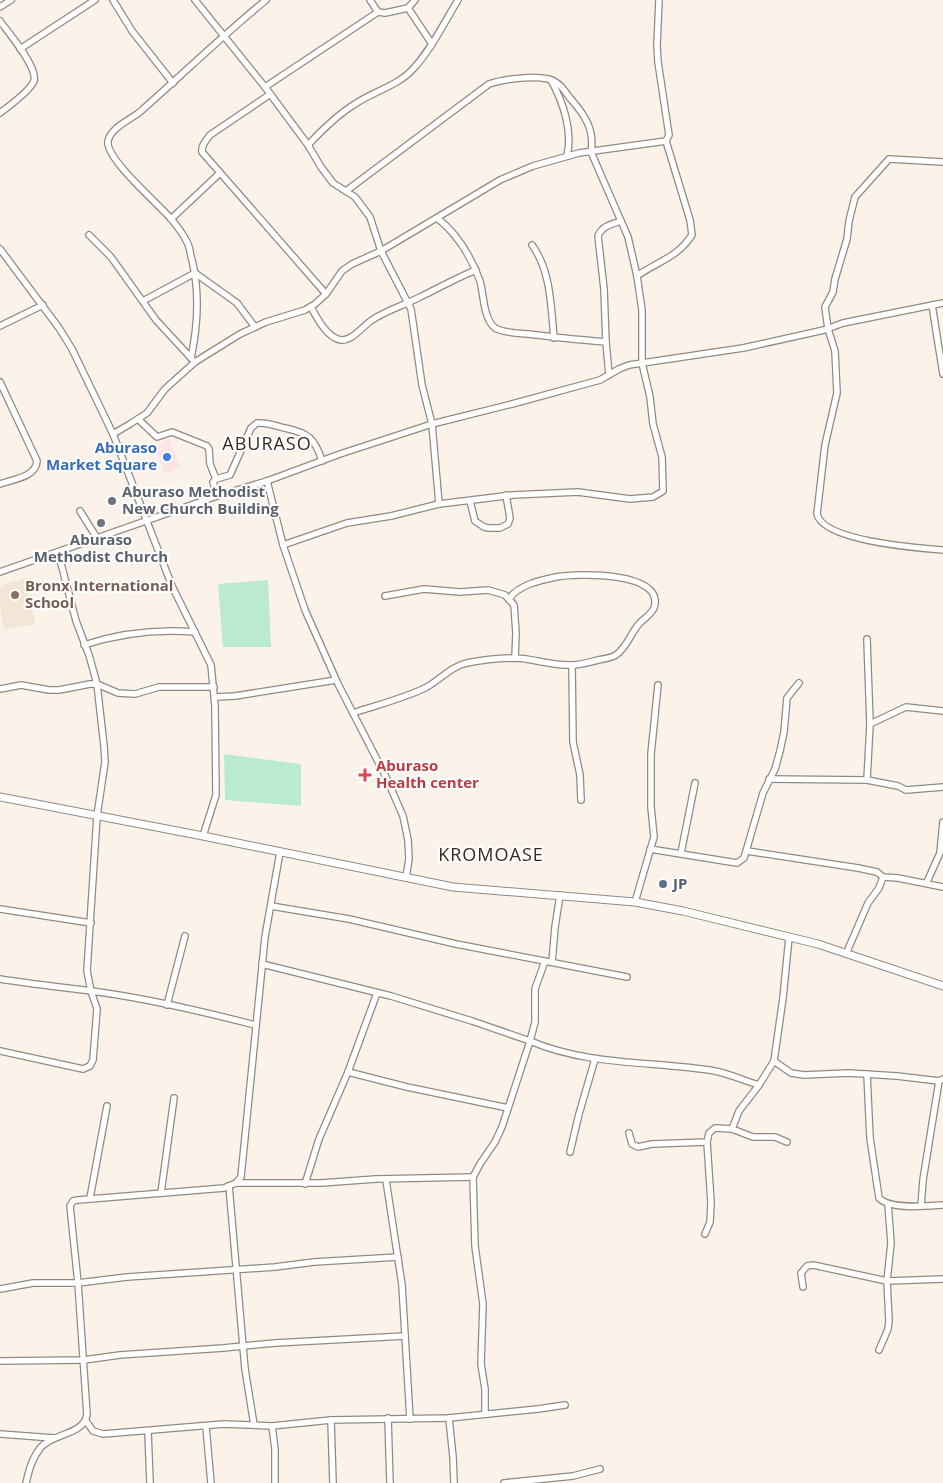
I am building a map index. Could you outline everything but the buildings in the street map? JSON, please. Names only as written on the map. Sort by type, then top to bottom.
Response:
[{"type":"street","points":[[0,7],[11,0]]},
{"type":"street","points":[[20,49],[95,0]]},
{"type":"street","points":[[113,0],[132,31],[173,83]]},
{"type":"street","points":[[195,0],[265,87],[308,145],[321,167],[334,183],[355,197],[370,217],[381,251],[411,309],[422,385],[432,424],[439,504]]},
{"type":"street","points":[[193,360],[198,302],[195,273],[188,243],[171,219],[127,174],[109,150],[108,140],[115,130],[138,114],[224,35],[266,0]]},
{"type":"street","points":[[370,0],[378,12]]},
{"type":"street","points":[[265,87],[378,12],[385,13],[408,8],[415,0]]},
{"type":"street","points":[[308,145],[325,126],[354,104],[390,86],[413,69],[432,44],[458,0]]},
{"type":"street","points":[[636,276],[684,248],[692,235],[690,220],[666,141],[669,135],[657,46],[659,0]]},
{"type":"street","points":[[408,8],[432,44]]},
{"type":"street","points":[[0,21],[34,73],[34,81],[28,89],[0,113]]},
{"type":"street","points":[[283,545],[347,522],[391,516],[439,504],[506,495],[589,492],[630,499],[653,497],[663,491],[662,457],[653,424],[650,397],[642,363],[642,310],[628,237],[591,152],[592,132],[586,119],[557,82],[519,78],[503,79],[489,84],[346,191]]},
{"type":"street","points":[[551,80],[561,100],[564,114],[569,148],[567,156]]},
{"type":"street","points":[[269,94],[216,130],[203,144],[202,152],[326,294]]},
{"type":"street","points":[[113,434],[147,413],[165,389],[193,360],[255,327],[311,307],[326,294],[342,271],[352,264],[381,251],[516,172],[567,156],[666,141]]},
{"type":"street","points":[[943,162],[889,159],[855,196],[847,239],[833,292],[825,306],[828,329],[835,351],[836,393],[825,445],[817,514],[818,520],[824,526],[864,539],[885,544],[943,550]]},
{"type":"street","points":[[171,219],[220,173]]},
{"type":"street","points":[[437,218],[455,234],[476,270],[489,320],[496,328],[554,338],[606,342]]},
{"type":"street","points":[[610,375],[598,236],[600,231],[606,227],[621,221]]},
{"type":"street","points":[[89,235],[111,257],[156,320],[193,360]]},
{"type":"street","points":[[532,245],[540,255],[547,278],[554,338]]},
{"type":"street","points":[[0,249],[43,305],[72,349],[113,434],[172,586],[211,665],[215,697],[216,795],[203,836]]},
{"type":"street","points":[[311,307],[335,338],[345,340],[354,336],[366,324],[377,317],[476,270]]},
{"type":"street","points":[[143,301],[195,273]]},
{"type":"street","points":[[195,273],[237,303],[255,327]]},
{"type":"street","points":[[0,572],[217,496],[267,481],[432,424],[600,380],[619,369],[642,363],[743,348],[828,329],[843,323],[943,303]]},
{"type":"street","points":[[0,326],[43,305]]},
{"type":"street","points":[[932,305],[943,374]]},
{"type":"street","points":[[0,382],[37,460],[36,468],[30,474],[0,484]]},
{"type":"street","points":[[138,419],[157,437],[172,432],[207,446],[209,448],[210,464],[216,480]]},
{"type":"street","points":[[217,496],[213,482],[230,475],[251,428],[260,422],[305,434],[315,443],[322,461]]},
{"type":"street","points":[[267,481],[283,545],[305,610],[336,680],[386,777],[403,816],[408,840],[409,859],[406,877]]},
{"type":"street","points":[[470,500],[475,521],[484,526],[500,528],[508,524],[510,518],[506,495]]},
{"type":"street","points":[[80,511],[97,538]]},
{"type":"street","points":[[0,1051],[83,1069],[90,1066],[93,1060],[97,1009],[91,991],[88,971],[97,816],[105,762],[97,684],[89,655],[76,622],[58,552]]},
{"type":"street","points":[[354,713],[405,697],[427,687],[466,663],[515,658],[572,666],[613,657],[618,654],[639,624],[654,608],[654,596],[650,588],[642,583],[590,575],[545,579],[516,590],[509,598]]},
{"type":"street","points":[[385,596],[424,589],[460,592],[488,590],[498,592],[509,598],[514,606],[515,658]]},
{"type":"street","points":[[84,644],[139,632],[168,630],[195,632]]},
{"type":"street","points":[[867,639],[870,724],[867,780]]},
{"type":"street","points":[[572,666],[573,742],[580,775],[580,800]]},
{"type":"street","points":[[215,697],[235,696],[336,680]]},
{"type":"street","points":[[650,849],[737,863],[744,858],[760,801],[775,769],[780,751],[787,698],[799,683]]},
{"type":"street","points":[[0,689],[21,685],[59,690],[97,684],[118,693],[135,694],[159,687],[214,687]]},
{"type":"street","points":[[635,902],[654,838],[651,754],[658,685]]},
{"type":"street","points":[[870,724],[906,707],[943,711]]},
{"type":"street","points":[[769,779],[867,780],[898,786],[906,790],[943,787]]},
{"type":"street","points":[[681,853],[695,783]]},
{"type":"street","points":[[0,797],[453,887],[635,902],[683,911],[818,944],[943,986]]},
{"type":"street","points":[[926,882],[940,853],[943,822]]},
{"type":"street","points":[[747,851],[858,868],[876,872],[883,877],[926,882],[943,887]]},
{"type":"street","points":[[232,1185],[241,1177],[262,964],[280,852]]},
{"type":"street","points":[[846,954],[868,903],[879,888],[883,877]]},
{"type":"street","points":[[552,962],[560,895]]},
{"type":"street","points":[[271,906],[349,919],[456,944],[627,977]]},
{"type":"street","points":[[0,910],[91,922]]},
{"type":"street","points":[[167,1005],[185,936]]},
{"type":"street","points":[[732,1129],[739,1111],[759,1086],[774,1061],[784,998],[789,937]]},
{"type":"street","points":[[485,1413],[482,1364],[483,1304],[475,1246],[473,1177],[495,1142],[508,1108],[535,1022],[535,989],[545,961]]},
{"type":"street","points":[[262,964],[377,993],[472,1021],[566,1054],[595,1059],[718,1072],[759,1086]]},
{"type":"street","points":[[0,979],[91,991],[167,1005],[255,1025]]},
{"type":"street","points":[[305,1184],[319,1139],[348,1072],[377,993]]},
{"type":"street","points":[[570,1152],[578,1114],[595,1059]]},
{"type":"street","points":[[774,1061],[791,1073],[804,1075],[867,1074],[941,1080],[923,1180],[921,1206]]},
{"type":"street","points":[[348,1072],[407,1087],[508,1108]]},
{"type":"street","points":[[867,1074],[870,1138],[877,1175],[877,1191],[880,1198],[888,1204],[943,1205]]},
{"type":"street","points":[[161,1193],[174,1098]]},
{"type":"street","points":[[90,1198],[107,1106]]},
{"type":"street","points":[[705,1234],[711,1214],[707,1142],[709,1133],[715,1128],[732,1129],[753,1137],[775,1137],[787,1142]]},
{"type":"street","points":[[629,1133],[632,1144],[638,1147],[652,1144],[707,1142]]},
{"type":"street","points":[[26,1483],[30,1466],[42,1446],[54,1438],[80,1427],[86,1422],[84,1360],[70,1206],[73,1201],[232,1185],[473,1177]]},
{"type":"street","points":[[386,1180],[402,1285],[410,1419]]},
{"type":"street","points":[[232,1185],[236,1270],[246,1378],[254,1425]]},
{"type":"street","points":[[879,1350],[888,1330],[889,1321],[887,1281],[891,1244],[888,1204]]},
{"type":"street","points":[[0,1289],[34,1284],[78,1283],[126,1277],[398,1258]]},
{"type":"street","points":[[804,1287],[801,1273],[807,1266],[813,1265],[887,1281],[943,1279]]},
{"type":"street","points":[[0,1361],[84,1360],[113,1356],[330,1339],[405,1336]]},
{"type":"street","points":[[86,1422],[93,1431],[103,1434],[224,1424],[272,1426],[331,1420],[449,1418],[566,1405]]},
{"type":"street","points":[[388,1418],[390,1483]]},
{"type":"street","points":[[449,1418],[454,1483]]},
{"type":"street","points":[[331,1420],[332,1483]]},
{"type":"street","points":[[206,1426],[210,1483]]},
{"type":"street","points":[[272,1426],[275,1483]]},
{"type":"street","points":[[148,1431],[150,1483]]},
{"type":"street","points":[[0,1434],[54,1438]]},
{"type":"street","points":[[504,1483],[573,1476],[600,1469]]},
{"type":"shaded area","name":"Aburaso Market Square","points":[[169,439],[181,467],[165,474],[154,448]]},
{"type":"shaded area","name":"Bronx International School","points":[[27,577],[35,624],[4,630],[0,604],[0,586]]},
{"type":"green space","points":[[268,580],[271,647],[223,647],[218,584]]},
{"type":"green space","points":[[224,754],[301,764],[301,806],[225,800]]},
{"type":"place","name":"Aburaso Market Square","points":[[167,457]]},
{"type":"place","name":"Aburaso Methodist New Church Building","points":[[112,501]]},
{"type":"place","name":"Aburaso Methodist Church","points":[[101,523]]},
{"type":"place","name":"Bronx International School","points":[[15,595]]},
{"type":"place","name":"Aburaso Health center","points":[[365,775]]},
{"type":"place","name":"JP","points":[[663,884]]},
{"type":"district","name":"ABURASO","points":[[267,444]]},
{"type":"district","name":"KROMOASE","points":[[491,855]]}]
